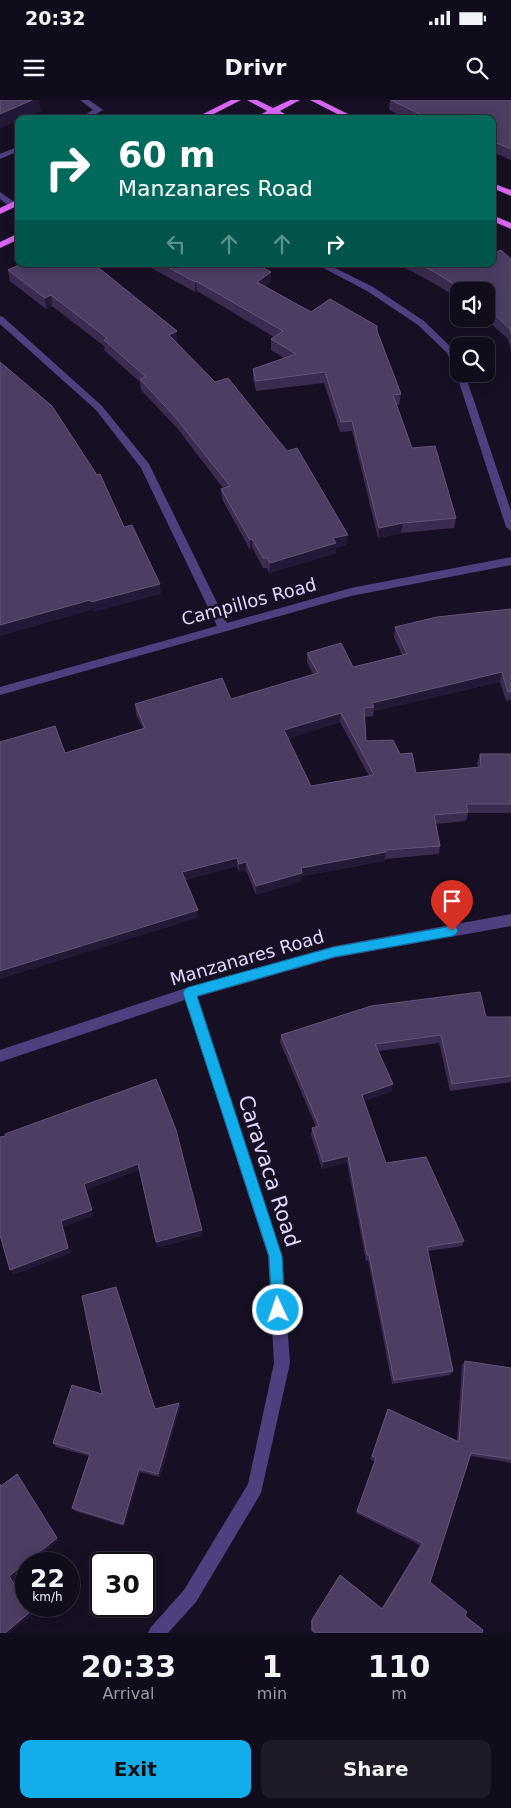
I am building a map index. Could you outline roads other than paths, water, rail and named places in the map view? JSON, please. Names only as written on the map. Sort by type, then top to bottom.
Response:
[{"type":"main road","points":[[205,115],[237,100]]},
{"type":"main road","points":[[251,100],[281,115]]},
{"type":"main road","points":[[265,115],[296,100]]},
{"type":"main road","points":[[314,100],[346,115]]},
{"type":"main road","points":[[496,187],[511,193]]},
{"type":"main road","points":[[0,211],[15,204]]},
{"type":"main road","points":[[496,219],[511,226]]},
{"type":"main road","points":[[0,245],[15,238]]},
{"type":"street","points":[[84,100],[99,110],[89,115]]},
{"type":"street","points":[[0,157],[15,150]]},
{"type":"street","points":[[0,195],[15,203]]},
{"type":"street","points":[[326,267],[370,290],[421,323],[450,351]]},
{"type":"street","points":[[0,319],[99,408],[145,466],[222,627]]},
{"type":"street","points":[[462,382],[511,528]]},
{"type":"street","name":"Campillos Road","points":[[0,691],[351,592],[511,561]]},
{"type":"street","name":"Manzanares Road","points":[[0,1056],[189,993],[334,952],[511,920]]},
{"type":"street","name":"Caravaca Road","points":[[157,1633],[190,1596],[256,1487],[282,1363],[275,1256],[189,993]]}]
